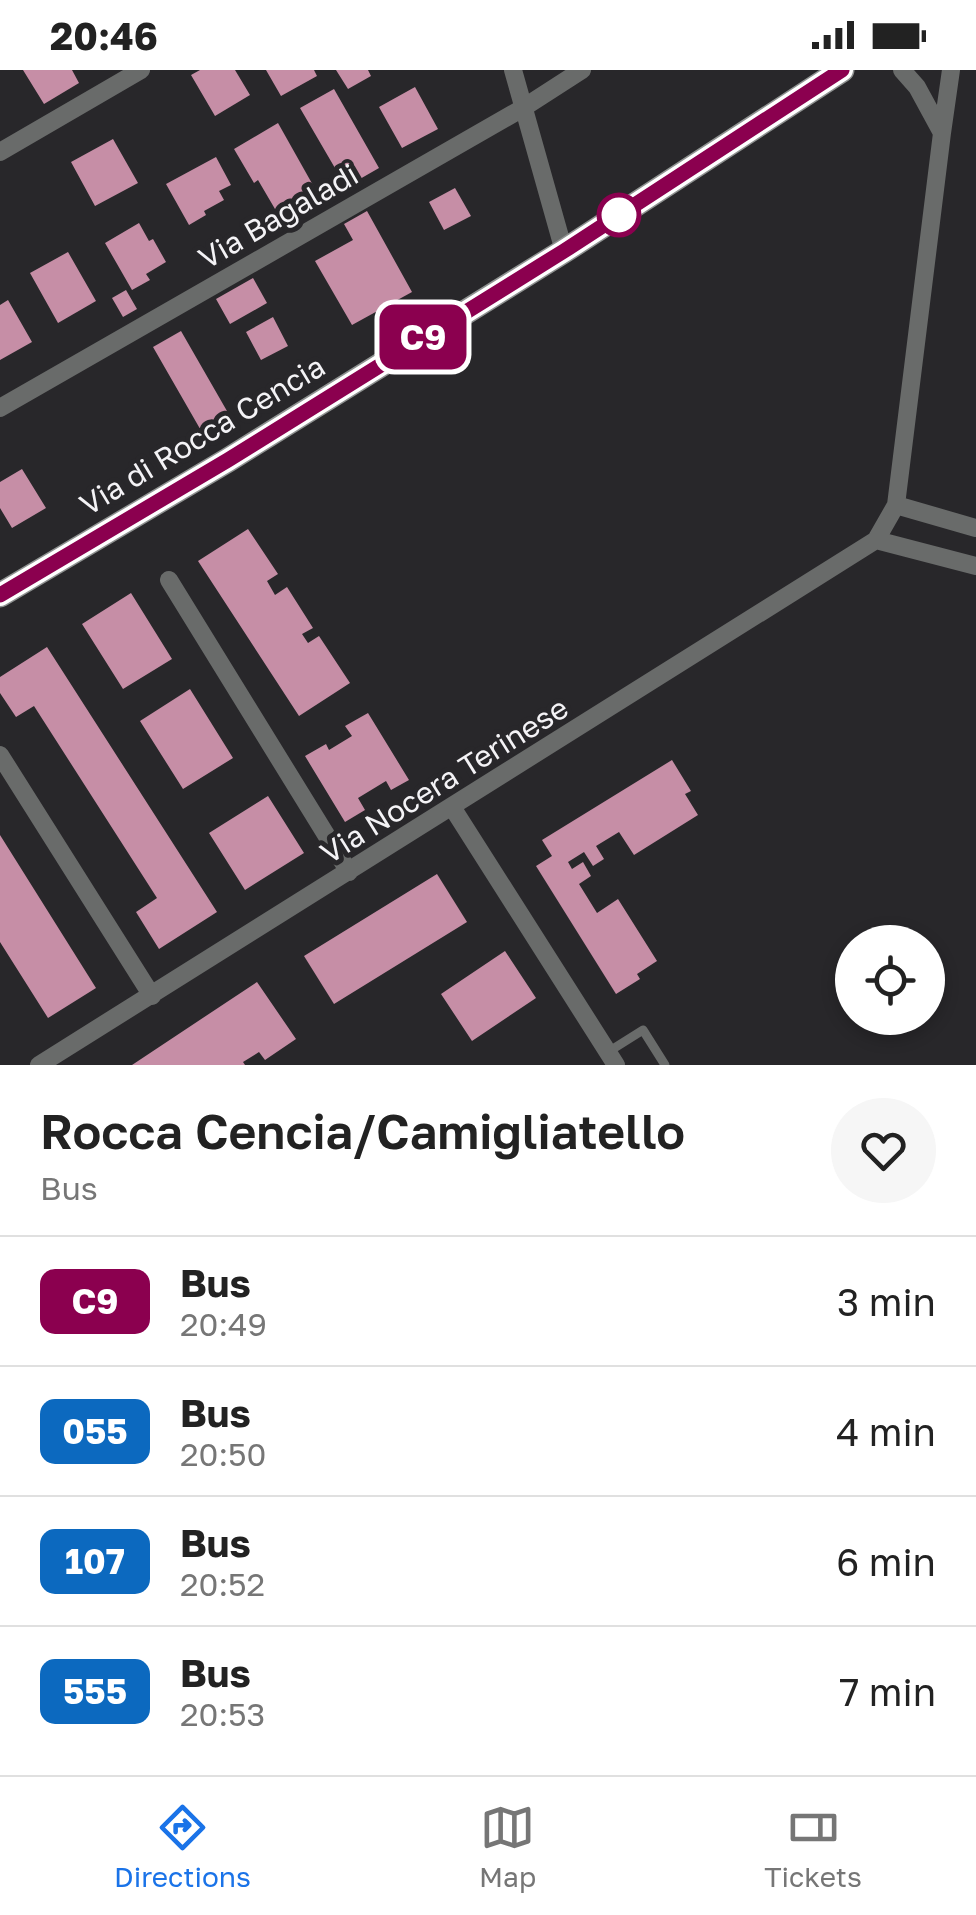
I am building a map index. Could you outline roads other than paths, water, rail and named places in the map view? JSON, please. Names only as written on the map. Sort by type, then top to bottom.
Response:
[{"type":"main road","name":"Via di Rocca Cencia","points":[[0,596],[564,251],[842,70]]},
{"type":"street","points":[[0,152],[142,70]]},
{"type":"street","points":[[513,70],[564,251]]},
{"type":"street","name":"Via Bagaladi","points":[[0,408],[582,70]]},
{"type":"street","points":[[902,70],[917,87],[942,133]]},
{"type":"street","points":[[950,70],[896,505],[876,540],[976,566]]},
{"type":"street","points":[[896,505],[976,528]]},
{"type":"street","name":"Via Nocera Terinese","points":[[39,1065],[876,540]]},
{"type":"street","points":[[169,580],[350,872]]},
{"type":"street","points":[[0,756],[152,996]]},
{"type":"street","points":[[452,808],[612,1059]]},
{"type":"lane","points":[[612,1059],[642,1030],[664,1065]]}]
